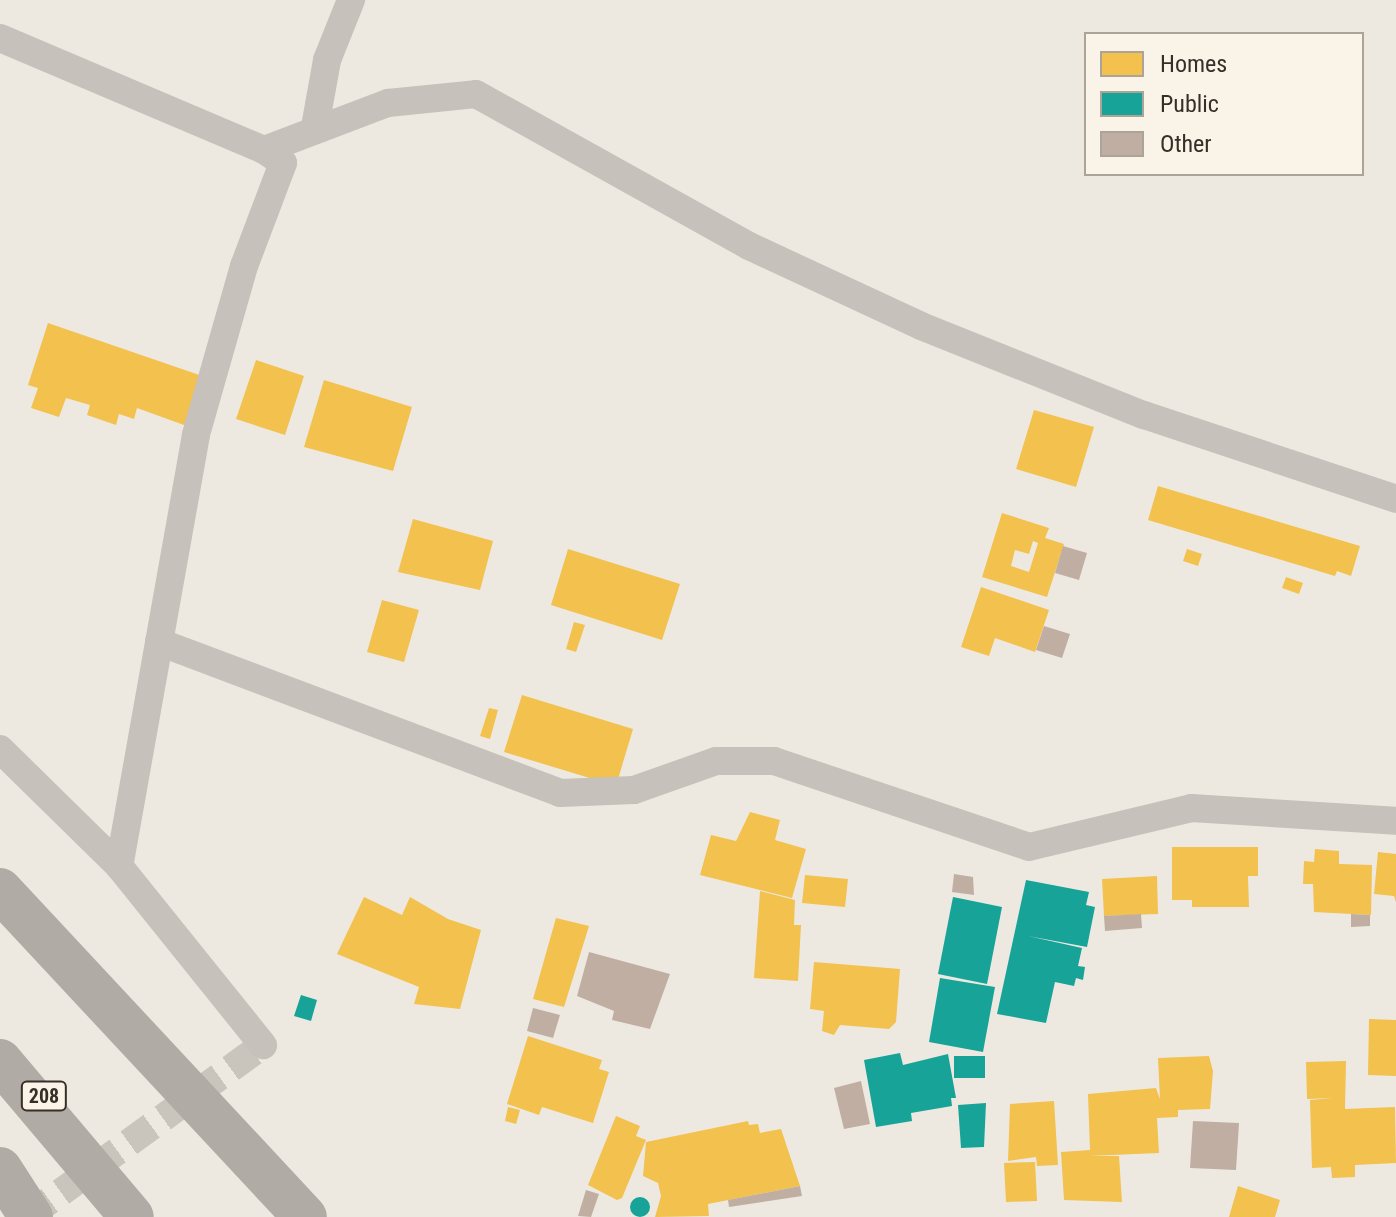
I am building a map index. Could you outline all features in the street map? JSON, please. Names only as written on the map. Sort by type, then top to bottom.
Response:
[{"type":"highway","points":[[0,890],[305,1217]]},
{"type":"highway","name":"208","points":[[0,1029],[87,1162]]},
{"type":"highway","name":"208","points":[[0,1061],[132,1217]]},
{"type":"highway","points":[[0,1169],[31,1217]]},
{"type":"street","points":[[315,127],[327,60],[351,0]]},
{"type":"street","points":[[0,38],[264,150],[283,163],[244,266],[196,435],[119,866]]},
{"type":"street","points":[[264,150],[315,127],[388,103],[476,94],[749,246],[921,326],[1144,415],[1396,499]]},
{"type":"street","points":[[159,642],[560,793],[634,790],[716,761],[774,761],[1029,847],[1191,808],[1396,821]]},
{"type":"street","points":[[0,749],[119,866],[263,1045]]},
{"type":"building: Homes","points":[[48,323],[211,379],[195,429],[137,408],[134,419],[119,414],[116,425],[87,415],[90,405],[66,398],[59,417],[31,408],[38,388],[28,385]]},
{"type":"building: Homes","points":[[256,360],[304,376],[285,435],[236,419]]},
{"type":"building: Homes","points":[[324,380],[412,407],[393,471],[304,447]]},
{"type":"building: Homes","points":[[1034,410],[1094,427],[1076,487],[1016,469]]},
{"type":"building: Homes","points":[[1158,486],[1360,546],[1351,576],[1337,571],[1335,576],[1148,520]]},
{"type":"building: Homes","points":[[1002,513],[1049,528],[1045,538],[1064,544],[1047,597],[982,577]],"holes":[[[1033,541],[1038,543],[1029,572],[1011,566],[1015,550],[1029,554]]]},
{"type":"building: Homes","points":[[413,519],[493,541],[480,590],[398,572]]},
{"type":"building: Homes","points":[[568,549],[680,584],[662,640],[551,605]]},
{"type":"building: Homes","points":[[1187,549],[1202,554],[1198,566],[1183,561]]},
{"type":"building: Homes","points":[[1286,577],[1303,583],[1299,594],[1282,588]]},
{"type":"building: Homes","points":[[981,587],[1049,610],[1035,652],[995,638],[989,656],[961,647]]},
{"type":"building: Homes","points":[[382,600],[419,610],[404,662],[367,652]]},
{"type":"building: Homes","points":[[574,622],[585,625],[576,652],[566,649]]},
{"type":"building: Homes","points":[[522,695],[633,729],[616,786],[504,752]]},
{"type":"building: Homes","points":[[489,708],[498,710],[490,739],[480,736]]},
{"type":"building: Homes","points":[[750,812],[780,820],[775,840],[806,849],[792,898],[700,875],[711,835],[736,841]]},
{"type":"building: Homes","points":[[1172,847],[1258,847],[1258,876],[1248,876],[1249,907],[1192,907],[1192,900],[1172,900]]},
{"type":"building: Homes","points":[[1315,849],[1339,851],[1339,864],[1372,865],[1371,915],[1314,912],[1313,884],[1303,884],[1304,861],[1314,862]]},
{"type":"building: Homes","points":[[1378,852],[1396,854],[1396,902],[1394,896],[1374,894]]},
{"type":"building: Homes","points":[[805,875],[848,879],[845,907],[802,903]]},
{"type":"building: Homes","points":[[1157,876],[1158,914],[1104,916],[1102,879]]},
{"type":"building: Homes","points":[[760,891],[795,900],[794,925],[801,925],[798,981],[754,978]]},
{"type":"building: Homes","points":[[364,897],[402,915],[410,897],[448,919],[481,930],[460,1009],[414,1004],[419,987],[337,954]]},
{"type":"building: Homes","points":[[556,918],[589,926],[564,1007],[533,999]]},
{"type":"building: Homes","points":[[814,962],[900,969],[896,1022],[889,1029],[840,1025],[834,1035],[822,1031],[824,1011],[810,1009]]},
{"type":"building: Homes","points":[[1369,1019],[1396,1020],[1396,1076],[1368,1075]]},
{"type":"building: Homes","points":[[528,1036],[602,1060],[599,1069],[609,1072],[593,1123],[542,1107],[539,1115],[507,1104]]},
{"type":"building: Homes","points":[[1209,1056],[1213,1071],[1210,1109],[1178,1110],[1178,1117],[1157,1118],[1159,1153],[1089,1156],[1119,1156],[1122,1202],[1064,1200],[1061,1152],[1090,1150],[1088,1094],[1156,1088],[1160,1099],[1158,1058]]},
{"type":"building: Homes","points":[[1346,1061],[1345,1109],[1395,1107],[1396,1163],[1355,1165],[1355,1177],[1332,1178],[1331,1167],[1312,1168],[1310,1100],[1333,1098],[1307,1099],[1306,1062]]},
{"type":"building: Homes","points":[[1054,1101],[1058,1165],[1037,1166],[1036,1157],[1008,1161],[1010,1104]]},
{"type":"building: Homes","points":[[508,1107],[520,1110],[516,1124],[505,1121]]},
{"type":"building: Homes","points":[[616,1116],[640,1126],[636,1136],[646,1140],[622,1198],[617,1200],[588,1185]]},
{"type":"building: Homes","points":[[748,1121],[749,1125],[758,1124],[760,1133],[781,1129],[800,1186],[708,1204],[709,1216],[655,1217],[661,1196],[658,1183],[643,1176],[646,1142]]},
{"type":"building: Homes","points":[[1035,1162],[1037,1201],[1006,1202],[1004,1163]]},
{"type":"building: Homes","points":[[1238,1186],[1280,1200],[1275,1217],[1229,1217]]},
{"type":"building: Public","points":[[1026,880],[1089,892],[1086,905],[1095,907],[1087,947],[1028,936],[1082,948],[1078,966],[1085,967],[1083,980],[1076,978],[1074,986],[1055,982],[1046,1023],[997,1014]]},
{"type":"building: Public","points":[[953,897],[1002,907],[987,984],[938,974]]},
{"type":"building: Public","points":[[940,978],[995,987],[983,1052],[929,1042]]},
{"type":"building: Public","points":[[301,995],[317,1000],[311,1021],[294,1016]]},
{"type":"building: Public","points":[[900,1053],[903,1065],[948,1054],[956,1098],[951,1098],[952,1106],[911,1113],[912,1121],[876,1127],[864,1060]]},
{"type":"building: Public","points":[[954,1056],[985,1056],[985,1078],[954,1078]]},
{"type":"building: Public","points":[[986,1103],[984,1147],[961,1148],[958,1105]]},
{"type":"building: Public","points":[[640,1197],[647,1200],[650,1207],[647,1214],[640,1217],[633,1214],[630,1207],[633,1200]]},
{"type":"building: Other","points":[[1063,546],[1087,553],[1079,580],[1055,573]]},
{"type":"building: Other","points":[[1044,626],[1070,634],[1062,658],[1036,650]]},
{"type":"building: Other","points":[[954,874],[973,877],[974,895],[952,892]]},
{"type":"building: Other","points":[[1141,914],[1142,928],[1105,931],[1104,916]]},
{"type":"building: Other","points":[[1351,914],[1370,915],[1370,926],[1351,927]]},
{"type":"building: Other","points":[[589,952],[670,974],[650,1029],[612,1020],[614,1011],[577,996]]},
{"type":"building: Other","points":[[533,1008],[560,1015],[553,1038],[527,1031]]},
{"type":"building: Other","points":[[861,1081],[870,1124],[844,1129],[834,1088]]},
{"type":"building: Other","points":[[1193,1121],[1239,1123],[1236,1170],[1190,1168]]},
{"type":"building: Other","points":[[800,1186],[802,1196],[729,1207],[728,1200]]},
{"type":"building: Other","points":[[586,1190],[599,1194],[591,1217],[578,1216]]},
{"type":"tunnel","points":[[27,1217],[263,1045]]}]
